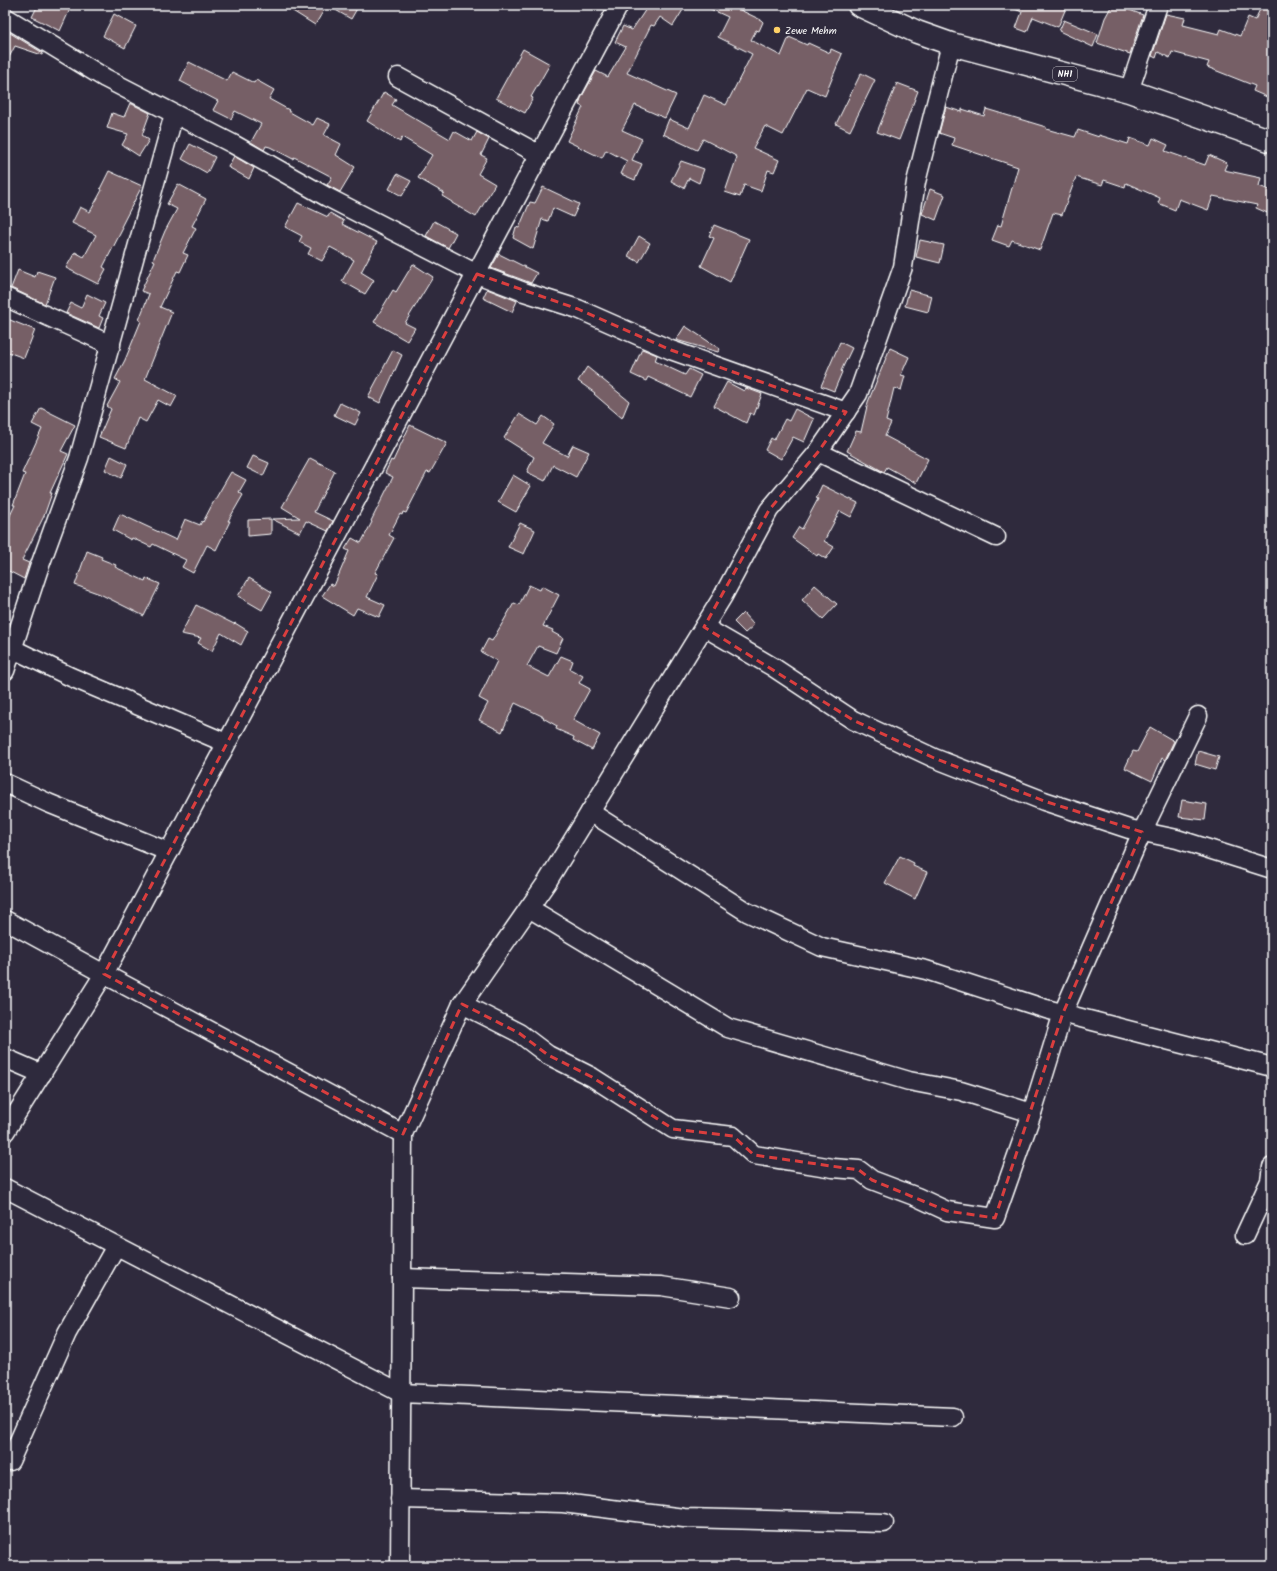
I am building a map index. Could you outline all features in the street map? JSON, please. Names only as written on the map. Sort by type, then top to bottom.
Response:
[{"type":"highway","name":"NH1","points":[[859,5],[917,32],[951,44],[1129,90],[1272,141]]},
{"type":"street","points":[[5,1132],[104,974],[619,5]]},
{"type":"street","points":[[1129,90],[1158,5]]},
{"type":"street","points":[[5,17],[105,78],[233,144],[327,197],[477,274],[524,292],[578,309],[671,350],[846,412]]},
{"type":"street","points":[[400,1566],[403,1134],[462,1004],[547,882],[704,627],[769,510],[818,452],[858,394],[903,267],[916,182],[951,44]]},
{"type":"street","points":[[398,77],[540,155]]},
{"type":"street","points":[[5,671],[9,646],[79,458],[174,114]]},
{"type":"street","points":[[5,296],[110,345]]},
{"type":"street","points":[[818,452],[996,537]]},
{"type":"street","points":[[704,627],[773,667],[852,720],[934,758],[1044,801],[1129,829],[1177,839],[1272,869]]},
{"type":"street","points":[[9,646],[71,677],[226,743]]},
{"type":"street","points":[[462,1004],[519,1033],[548,1055],[592,1076],[673,1129],[733,1136],[754,1155],[833,1168],[859,1170],[872,1180],[947,1211],[995,1218],[1032,1113],[1063,1013],[1142,832],[1198,716]]},
{"type":"street","points":[[5,783],[48,803],[169,852]]},
{"type":"street","points":[[590,812],[747,912],[822,947],[926,970],[1063,1013],[1272,1067]]},
{"type":"street","points":[[529,908],[728,1028],[909,1082],[961,1091],[1032,1113]]},
{"type":"street","points":[[5,920],[403,1134]]},
{"type":"street","points":[[5,1058],[42,1074]]},
{"type":"street","points":[[1245,1235],[1270,1181],[1272,1167]]},
{"type":"street","points":[[5,1188],[401,1393],[953,1417]]},
{"type":"street","points":[[10,1461],[67,1333],[116,1246]]},
{"type":"street","points":[[402,1278],[661,1286],[731,1297]]},
{"type":"street","points":[[400,1499],[563,1503],[684,1518],[884,1523]]},
{"type":"highlighted area","points":[[477,274],[578,309],[671,350],[846,412],[818,452],[769,510],[704,627],[853,720],[934,758],[1044,801],[1142,832],[1063,1013],[995,1218],[947,1211],[872,1180],[859,1170],[754,1155],[733,1136],[673,1129],[592,1077],[548,1055],[519,1033],[462,1004],[403,1134],[104,974]]},
{"type":"building","points":[[38,5],[62,5],[70,9],[60,31],[32,17]]},
{"type":"building","points":[[283,5],[327,5],[315,25]]},
{"type":"building","points":[[327,5],[359,5],[351,19]]},
{"type":"building","points":[[640,5],[686,5],[673,26],[660,17],[654,26],[651,25],[627,73],[676,95],[665,118],[635,105],[622,130],[642,139],[632,160],[642,164],[635,180],[621,174],[627,161],[606,150],[602,158],[567,141],[583,107],[579,105],[581,98],[596,71],[608,77],[626,47],[615,42],[623,26],[632,30],[646,9]]},
{"type":"building","points":[[702,5],[730,5],[761,20],[763,22],[759,31],[756,30],[751,40],[781,56],[789,37],[807,45],[808,43],[830,53],[831,49],[842,54],[825,96],[807,88],[783,135],[765,126],[753,148],[779,160],[774,172],[768,170],[761,191],[744,185],[740,197],[725,192],[737,157],[703,139],[697,150],[663,134],[669,119],[689,128],[704,95],[726,105],[752,54],[718,37],[728,17]]},
{"type":"building","points":[[1005,5],[1059,5],[1066,8],[1058,27],[1033,17],[1027,32],[1016,28],[1022,12]]},
{"type":"building","points":[[1112,5],[1126,5],[1124,8],[1143,15],[1130,54],[1097,43],[1105,18]]},
{"type":"building","points":[[1262,5],[1272,5],[1272,86],[1267,97],[1253,91],[1255,86],[1207,67],[1209,62],[1172,52],[1170,58],[1158,52],[1156,58],[1152,56],[1166,14],[1185,18],[1183,25],[1219,34],[1221,29],[1240,36],[1248,17],[1255,20]]},
{"type":"building","points":[[114,14],[136,26],[125,48],[103,36]]},
{"type":"building","points":[[1064,20],[1098,34],[1093,47],[1059,31]]},
{"type":"building","points":[[5,30],[43,53],[42,55],[15,46],[5,65]]},
{"type":"building","points":[[523,49],[550,64],[531,97],[533,98],[525,113],[496,98]]},
{"type":"building","points":[[189,62],[227,81],[232,72],[254,83],[256,80],[274,90],[269,99],[289,110],[288,111],[313,125],[317,118],[330,124],[324,135],[341,144],[336,155],[355,167],[340,192],[327,185],[332,177],[294,157],[293,159],[266,146],[264,150],[251,142],[261,124],[235,111],[231,119],[213,110],[218,101],[180,81]]},
{"type":"building","points":[[861,73],[875,80],[850,131],[836,124]]},
{"type":"building","points":[[897,83],[918,91],[899,140],[877,132]]},
{"type":"building","points":[[384,92],[396,99],[392,105],[450,139],[454,131],[472,141],[477,132],[489,139],[481,155],[487,158],[478,174],[495,184],[476,217],[442,196],[444,193],[418,178],[432,155],[402,137],[400,142],[367,121]]},
{"type":"building","points":[[130,103],[150,113],[142,135],[149,140],[139,156],[122,145],[128,134],[107,128],[112,113],[124,117]]},
{"type":"building","points":[[946,107],[962,112],[962,109],[984,116],[986,109],[1075,137],[1078,130],[1128,144],[1130,138],[1150,145],[1153,138],[1168,145],[1165,151],[1205,165],[1209,155],[1227,163],[1224,170],[1261,178],[1259,186],[1272,191],[1272,215],[1256,208],[1257,205],[1213,196],[1208,210],[1179,199],[1175,210],[1158,203],[1160,198],[1126,183],[1125,187],[1104,180],[1102,185],[1076,177],[1062,215],[1053,213],[1040,250],[1012,240],[1009,246],[992,240],[998,225],[1001,226],[1018,167],[952,145],[954,138],[939,133]]},
{"type":"building","points":[[190,144],[215,157],[207,173],[182,159]]},
{"type":"building","points":[[234,156],[254,168],[249,179],[228,167]]},
{"type":"building","points":[[681,161],[704,169],[699,183],[689,178],[684,188],[671,181]]},
{"type":"building","points":[[109,171],[142,186],[103,267],[106,269],[98,284],[66,268],[75,252],[84,257],[96,235],[72,223],[80,207],[90,212],[102,190],[100,189]]},
{"type":"building","points":[[397,174],[411,181],[402,196],[389,189]]},
{"type":"building","points":[[178,184],[206,199],[192,226],[196,228],[183,253],[188,255],[180,272],[177,271],[160,307],[172,312],[145,379],[177,396],[171,407],[158,400],[146,422],[138,418],[126,448],[99,437],[111,409],[107,406],[120,382],[115,379],[125,360],[141,321],[139,320],[149,294],[141,291],[155,261],[153,260],[165,231],[177,209],[167,204]]},
{"type":"building","points":[[543,187],[579,204],[573,217],[553,208],[548,221],[542,219],[533,249],[513,238],[516,227],[519,228],[530,202],[535,203]]},
{"type":"building","points":[[930,189],[945,195],[936,220],[922,214]]},
{"type":"building","points":[[298,203],[328,217],[330,213],[344,221],[342,224],[377,242],[361,272],[374,280],[365,294],[342,281],[354,260],[330,247],[322,261],[308,254],[311,248],[299,242],[302,236],[285,227]]},
{"type":"building","points":[[434,221],[456,233],[448,248],[426,236]]},
{"type":"building","points":[[714,225],[749,239],[730,282],[701,266],[714,238],[709,236]]},
{"type":"building","points":[[639,236],[650,243],[639,262],[628,256]]},
{"type":"building","points":[[920,240],[944,245],[940,263],[916,257]]},
{"type":"building","points":[[499,254],[537,273],[531,283],[491,268]]},
{"type":"building","points":[[413,264],[433,277],[405,323],[415,328],[407,341],[374,322],[393,290],[396,292]]},
{"type":"building","points":[[18,270],[35,277],[37,271],[55,277],[45,304],[11,288]]},
{"type":"building","points":[[487,289],[517,301],[512,312],[483,298]]},
{"type":"building","points":[[909,290],[932,296],[928,312],[905,306]]},
{"type":"building","points":[[87,294],[105,303],[99,316],[103,318],[99,328],[66,313],[71,303],[81,308]]},
{"type":"building","points":[[5,318],[35,330],[24,358],[5,351]]},
{"type":"building","points":[[685,326],[720,349],[718,352],[676,340]]},
{"type":"building","points":[[840,342],[852,348],[841,371],[842,372],[834,391],[821,386]]},
{"type":"building","points":[[890,348],[909,357],[901,375],[905,376],[901,390],[894,388],[886,421],[891,423],[885,436],[928,459],[916,483],[887,467],[884,472],[847,451],[856,431],[861,432],[868,402]]},
{"type":"building","points":[[642,349],[657,355],[655,361],[685,375],[689,369],[701,375],[690,397],[648,377],[646,381],[631,374]]},
{"type":"building","points":[[393,350],[402,355],[380,403],[368,397]]},
{"type":"building","points":[[587,367],[629,401],[622,418],[594,394],[595,393],[578,381]]},
{"type":"building","points":[[727,382],[744,391],[746,388],[762,394],[754,415],[750,413],[746,423],[714,406]]},
{"type":"building","points":[[340,403],[361,413],[355,425],[334,415]]},
{"type":"building","points":[[41,408],[75,425],[61,451],[68,454],[50,493],[52,493],[44,516],[22,560],[29,563],[24,579],[5,569],[5,526],[15,505],[13,505],[25,474],[22,473],[42,429],[32,424]]},
{"type":"building","points":[[795,409],[814,419],[804,442],[793,437],[781,459],[765,450],[771,438],[774,440],[785,419],[789,421]]},
{"type":"building","points":[[519,414],[537,425],[543,416],[554,424],[542,443],[567,456],[573,445],[589,452],[576,477],[553,465],[545,481],[527,472],[534,457],[504,438]]},
{"type":"building","points":[[410,425],[447,443],[430,473],[427,472],[406,513],[403,512],[402,515],[400,514],[389,535],[394,538],[375,573],[378,574],[367,597],[385,605],[379,617],[357,608],[353,615],[322,596],[330,584],[334,586],[349,551],[345,549],[352,538],[361,543],[372,522],[371,521],[393,477],[385,473],[391,460],[393,461]]},
{"type":"building","points":[[111,456],[127,464],[121,478],[105,470]]},
{"type":"building","points":[[253,456],[269,463],[263,476],[247,468]]},
{"type":"building","points":[[310,458],[335,471],[314,512],[333,521],[328,531],[306,521],[300,533],[272,519],[300,518],[282,507]]},
{"type":"building","points":[[231,472],[246,480],[239,492],[243,495],[228,521],[230,521],[216,550],[207,545],[193,573],[182,567],[186,560],[153,544],[151,547],[132,538],[131,540],[113,530],[120,514],[176,540],[185,519],[200,525],[202,521],[203,522]]},
{"type":"building","points":[[513,475],[531,486],[516,512],[498,502]]},
{"type":"building","points":[[822,485],[858,503],[851,517],[840,511],[824,541],[834,547],[826,559],[818,554],[817,556],[792,538],[799,527],[802,529],[818,499],[816,498]]},
{"type":"building","points":[[271,519],[271,534],[248,536],[248,520]]},
{"type":"building","points":[[520,523],[535,530],[524,554],[508,547]]},
{"type":"building","points":[[87,551],[102,557],[101,559],[116,565],[115,567],[145,581],[146,578],[160,584],[144,616],[100,594],[75,585]]},
{"type":"building","points":[[249,578],[272,592],[262,610],[238,596]]},
{"type":"building","points":[[529,585],[540,590],[542,586],[559,595],[543,626],[553,630],[552,632],[563,638],[556,653],[538,646],[527,666],[549,677],[561,656],[573,661],[570,669],[583,676],[579,683],[590,689],[573,720],[600,735],[592,750],[573,740],[574,737],[556,729],[557,726],[543,718],[544,717],[515,703],[502,732],[479,720],[488,703],[479,698],[497,661],[481,652],[488,639],[492,641],[514,603],[519,605]]},
{"type":"building","points":[[815,585],[837,604],[823,619],[802,600]]},
{"type":"building","points":[[196,605],[234,624],[235,623],[248,631],[241,645],[221,633],[212,651],[198,643],[201,638],[181,634]]},
{"type":"building","points":[[743,613],[754,625],[745,633],[734,622]]},
{"type":"building","points":[[1150,727],[1174,741],[1165,760],[1162,758],[1152,781],[1125,768],[1133,751],[1137,752]]},
{"type":"building","points":[[1198,751],[1219,757],[1215,770],[1195,764]]},
{"type":"building","points":[[1182,800],[1207,804],[1205,820],[1179,817]]},
{"type":"building","points":[[900,856],[914,863],[913,866],[927,872],[915,899],[885,883]]},
{"type":"place","name":"Zewe Mehm","points":[[777,30]]}]
